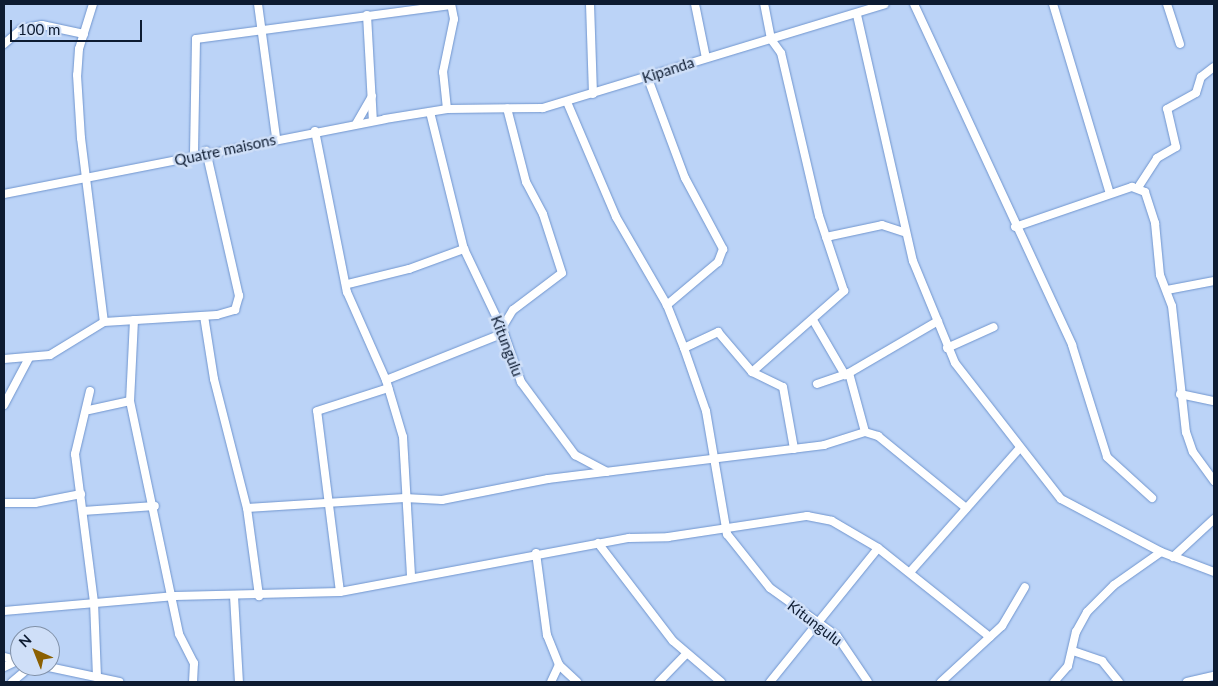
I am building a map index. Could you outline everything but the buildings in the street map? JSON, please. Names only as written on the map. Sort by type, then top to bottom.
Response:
[{"type":"street","points":[[93,4],[84,34],[78,75],[80,138],[89,179],[104,322]]},
{"type":"street","points":[[258,4],[276,138]]},
{"type":"street","points":[[194,154],[196,39],[260,28],[451,4],[454,19],[443,72],[447,109]]},
{"type":"street","points":[[590,4],[593,94]]},
{"type":"street","points":[[695,4],[706,58]]},
{"type":"street","points":[[752,372],[844,291],[826,237],[780,47],[771,39],[764,4]]},
{"type":"street","name":"Kipanda","points":[[447,109],[508,108],[526,110],[566,102],[706,58],[857,15],[885,4]]},
{"type":"street","points":[[914,4],[1015,227],[1072,345],[1107,457],[1152,498]]},
{"type":"street","points":[[1053,4],[1110,194]]},
{"type":"street","points":[[1167,4],[1180,44]]},
{"type":"street","points":[[367,15],[373,121]]},
{"type":"street","points":[[857,15],[906,233],[919,280],[938,321],[947,348],[970,386],[1061,499],[1161,552],[1214,572]]},
{"type":"street","points":[[4,44],[21,29],[42,25],[84,34]]},
{"type":"street","points":[[1015,227],[1110,194],[1139,186],[1157,158],[1176,148],[1167,109],[1196,93],[1201,77],[1214,67]]},
{"type":"street","points":[[647,76],[685,178],[723,249],[718,262],[667,305]]},
{"type":"street","points":[[356,124],[372,96]]},
{"type":"street","name":"Kitungulu","points":[[566,102],[625,235],[667,305],[684,348],[706,411],[716,461],[723,525],[742,558],[770,588],[820,624],[852,653],[868,682]]},
{"type":"street","points":[[340,592],[330,501],[317,411],[387,384],[503,330],[518,304],[562,273],[543,214],[526,182],[508,108]]},
{"type":"street","name":"Quatre maisons","points":[[4,194],[132,172],[206,151],[447,109]]},
{"type":"street","name":"Kitungulu","points":[[430,112],[464,249],[503,330],[521,382],[580,458],[607,472]]},
{"type":"street","points":[[315,131],[327,208],[348,284],[350,298],[387,384],[405,449],[405,498],[411,577]]},
{"type":"street","points":[[4,359],[29,358],[63,349],[104,322],[204,316],[235,310],[239,299],[206,151]]},
{"type":"street","points":[[1139,186],[1153,215],[1158,269],[1167,290],[1188,442],[1214,481]]},
{"type":"street","points":[[826,237],[882,225],[906,233]]},
{"type":"street","points":[[348,284],[409,269],[464,249]]},
{"type":"street","points":[[1167,290],[1214,281]]},
{"type":"street","points":[[204,316],[214,379],[248,508],[258,596]]},
{"type":"street","points":[[134,320],[130,401],[175,596],[179,634],[194,664],[192,682]]},
{"type":"street","points":[[813,320],[847,374],[866,432]]},
{"type":"street","points":[[817,384],[847,374],[938,321]]},
{"type":"street","points":[[947,348],[994,326]]},
{"type":"street","points":[[684,348],[718,332],[752,372],[783,387],[794,449]]},
{"type":"street","points":[[4,405],[29,358]]},
{"type":"street","points":[[90,391],[89,410],[76,447],[94,602],[98,677]]},
{"type":"street","points":[[1180,394],[1214,401]]},
{"type":"street","points":[[89,410],[130,401]]},
{"type":"street","points":[[248,508],[330,501],[405,498],[442,500],[581,475],[716,461],[794,449],[866,432],[878,436],[966,508]]},
{"type":"street","points":[[911,571],[1020,448]]},
{"type":"street","points":[[580,458],[581,475]]},
{"type":"street","points":[[4,503],[81,494]]},
{"type":"street","points":[[83,511],[155,506]]},
{"type":"street","points":[[4,611],[175,596],[258,596],[340,592],[536,553],[598,543],[668,537],[723,525],[785,522],[807,516],[832,521],[878,548],[911,571],[990,637]]},
{"type":"street","points":[[1173,557],[1214,519]]},
{"type":"street","points":[[598,543],[686,654],[701,661],[722,682]]},
{"type":"street","points":[[770,682],[820,624],[820,615],[878,548]]},
{"type":"street","points":[[1054,682],[1073,651],[1078,626],[1087,612],[1114,585],[1161,552]]},
{"type":"street","points":[[536,553],[546,636],[559,665],[577,682]]},
{"type":"street","points":[[941,682],[1010,616],[1025,588]]},
{"type":"street","points":[[234,596],[239,682]]},
{"type":"street","points":[[1073,651],[1102,661],[1119,682]]},
{"type":"street","points":[[659,682],[686,654]]},
{"type":"street","points":[[551,682],[559,665]]},
{"type":"street","points":[[60,669],[113,682]]},
{"type":"street","points":[[1187,682],[1214,676]]}]
